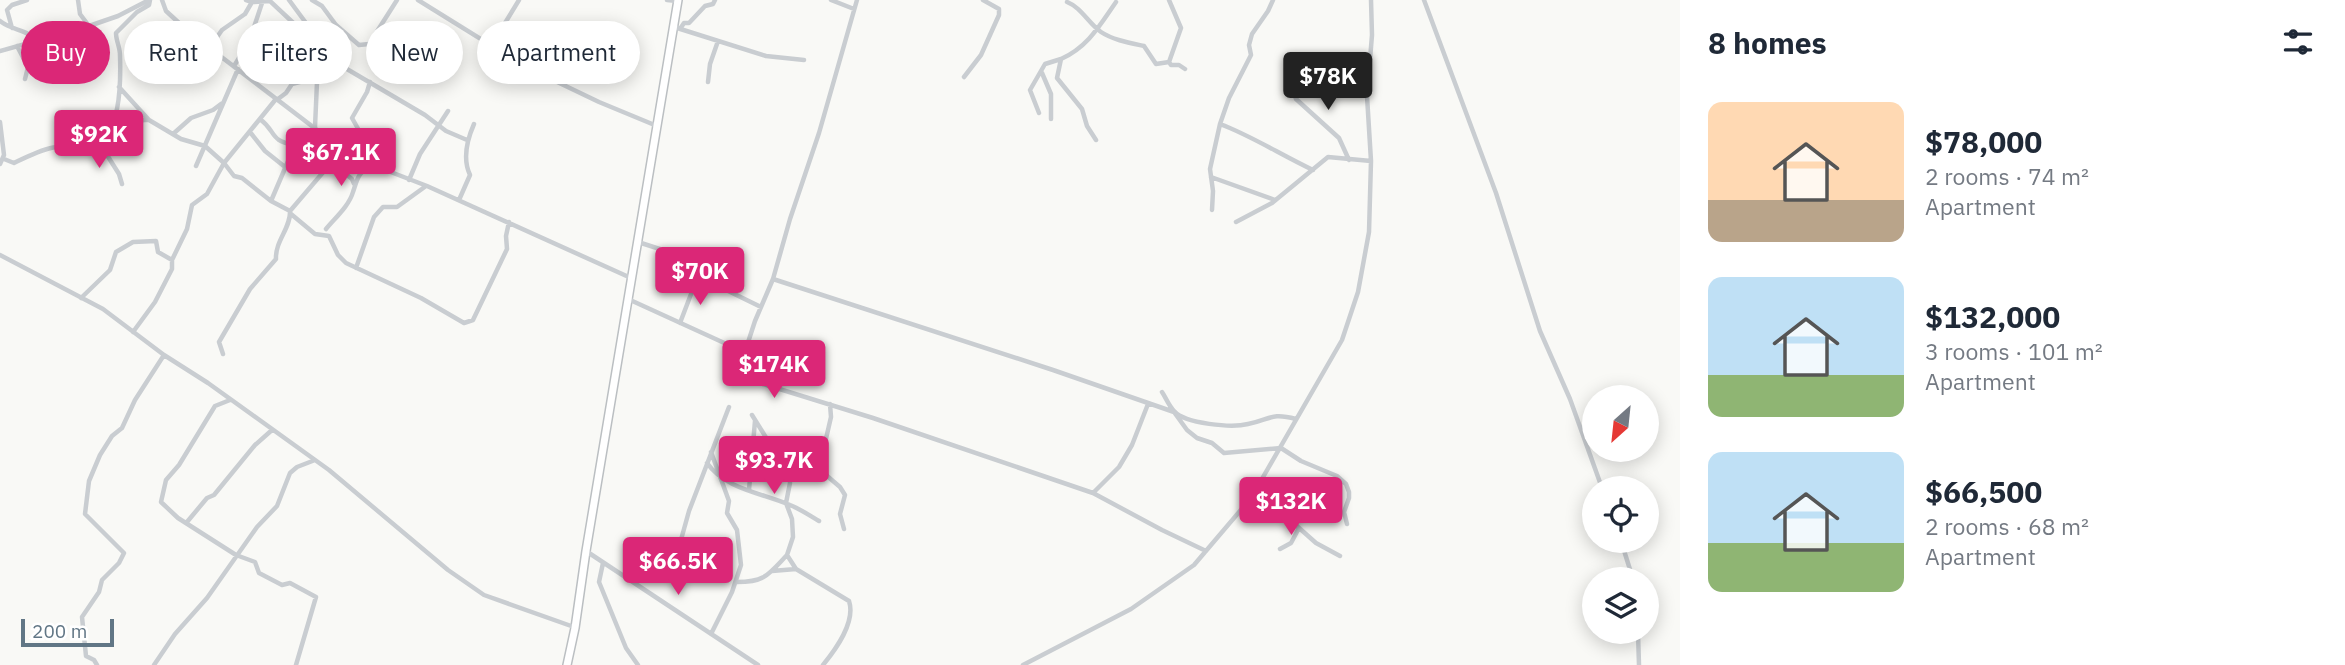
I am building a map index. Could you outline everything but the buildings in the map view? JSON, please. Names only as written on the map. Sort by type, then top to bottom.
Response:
[{"type":"highway","points":[[567,665],[657,126],[677,28],[677,1]]},
{"type":"street","points":[[12,29],[7,10],[12,5],[27,0]]},
{"type":"street","points":[[78,0],[80,14],[85,21]]},
{"type":"street","points":[[104,21],[150,0]]},
{"type":"street","points":[[0,122],[2,162],[14,163],[48,147],[73,146],[91,151],[100,145],[111,131],[116,117],[121,52],[116,33],[131,17],[149,5],[150,0]]},
{"type":"street","points":[[162,0],[166,11],[177,21]]},
{"type":"street","points":[[246,0],[270,1],[291,21]]},
{"type":"street","points":[[289,0],[305,21]]},
{"type":"street","points":[[312,0],[322,6],[336,25],[359,45],[369,44],[397,0]]},
{"type":"street","points":[[418,0],[477,37]]},
{"type":"street","points":[[506,21],[519,0]]},
{"type":"street","points":[[667,0],[677,1]]},
{"type":"street","points":[[677,28],[689,23],[705,5],[713,4],[715,0]]},
{"type":"street","points":[[831,0],[854,9]]},
{"type":"street","points":[[857,0],[773,279],[737,376],[830,404],[1093,493],[1206,551]]},
{"type":"street","points":[[964,77],[981,55],[999,15],[999,9],[983,0]]},
{"type":"street","points":[[1168,62],[1181,27],[1169,0]]},
{"type":"street","points":[[1212,210],[1210,169],[1220,124],[1229,98],[1251,55],[1252,34],[1273,0]]},
{"type":"street","points":[[1023,665],[1131,609],[1177,578],[1206,551],[1251,498],[1342,340],[1353,310],[1369,232],[1371,161],[1367,108],[1372,35],[1371,0]]},
{"type":"street","points":[[1424,0],[1496,193],[1540,331],[1570,399],[1598,476]]},
{"type":"street","points":[[195,166],[249,42],[263,1]]},
{"type":"street","points":[[223,29],[245,14],[252,2]]},
{"type":"street","points":[[1067,2],[1076,5],[1098,29],[1126,42],[1144,46],[1156,64],[1168,62],[1185,69]]},
{"type":"street","points":[[1040,113],[1030,90],[1045,64],[1074,53],[1092,38],[1116,2]]},
{"type":"street","points":[[0,22],[12,29],[21,30]]},
{"type":"street","points":[[677,28],[766,56],[804,60]]},
{"type":"street","points":[[708,82],[710,64],[718,41]]},
{"type":"street","points":[[0,51],[21,45]]},
{"type":"street","points":[[17,46],[21,54]]},
{"type":"street","points":[[223,58],[343,149],[370,164],[427,186],[632,278]]},
{"type":"street","points":[[1061,60],[1057,78],[1082,109],[1087,126],[1096,140]]},
{"type":"street","points":[[1041,72],[1051,94],[1051,119]]},
{"type":"street","points":[[1287,72],[1296,99],[1339,138],[1349,161]]},
{"type":"street","points":[[133,332],[155,302],[172,269],[172,260],[187,229],[192,205],[207,194],[225,163],[260,118],[292,84]]},
{"type":"street","points":[[271,201],[295,145],[315,128],[317,84]]},
{"type":"street","points":[[351,153],[361,134],[352,118],[369,84]]},
{"type":"street","points":[[372,84],[467,140]]},
{"type":"street","points":[[560,84],[657,126]]},
{"type":"street","points":[[118,87],[149,120],[190,143],[205,146],[225,163],[234,176],[242,178],[291,213],[315,234],[329,236],[338,256],[356,268],[421,298],[464,323],[473,320],[507,249],[509,222]]},
{"type":"street","points":[[173,134],[191,118],[214,110],[224,101]]},
{"type":"street","points":[[409,180],[420,154],[448,111]]},
{"type":"street","points":[[260,118],[268,125],[274,139],[295,145]]},
{"type":"street","points":[[111,131],[129,131],[143,120],[149,120]]},
{"type":"street","points":[[459,200],[470,174],[466,167],[467,140],[474,124]]},
{"type":"street","points":[[1220,124],[1255,138],[1276,152],[1313,170]]},
{"type":"street","points":[[250,132],[265,151],[285,167]]},
{"type":"street","points":[[100,145],[109,163],[119,174],[122,184]]},
{"type":"street","points":[[223,354],[219,342],[250,289],[276,258],[275,251],[290,222],[291,213],[343,149]]},
{"type":"street","points":[[1236,222],[1275,200],[1328,157],[1371,161]]},
{"type":"street","points":[[332,163],[352,179],[354,184]]},
{"type":"street","points":[[326,229],[354,191],[357,175],[370,164]]},
{"type":"street","points":[[1211,177],[1275,200]]},
{"type":"street","points":[[356,268],[374,217],[383,207],[397,207],[419,189],[427,186]]},
{"type":"street","points":[[81,298],[110,270],[116,252],[133,242],[156,241],[158,252],[172,260]]},
{"type":"street","points":[[638,242],[694,260],[698,266],[696,281],[680,323]]},
{"type":"street","points":[[0,255],[103,309],[164,355],[316,460],[448,570],[484,595],[575,628]]},
{"type":"street","points":[[773,279],[1053,370],[1197,421],[1223,427],[1250,424],[1280,414],[1296,419]]},
{"type":"street","points":[[696,281],[718,286],[761,307]]},
{"type":"street","points":[[628,299],[744,352]]},
{"type":"street","points":[[97,665],[86,656],[82,617],[99,592],[102,580],[119,563],[124,553],[85,514],[89,481],[100,455],[112,436],[121,428],[135,400],[164,355]]},
{"type":"street","points":[[1163,392],[1187,430],[1197,438],[1212,443],[1224,453],[1281,448],[1301,461],[1336,476],[1346,484],[1349,498],[1344,512],[1347,524]]},
{"type":"street","points":[[230,400],[215,406],[179,465],[166,480],[161,502],[178,518],[236,555],[255,562],[259,573],[282,585],[290,583],[316,597],[296,665]]},
{"type":"street","points":[[830,404],[831,417],[819,468],[845,495],[840,514],[844,529]]},
{"type":"street","points":[[1093,493],[1119,467],[1132,444],[1148,404]]},
{"type":"street","points":[[674,565],[681,533],[729,407]]},
{"type":"street","points":[[737,582],[757,582],[772,571],[787,555],[793,537],[792,519],[786,503],[790,483],[789,471],[752,415]]},
{"type":"street","points":[[749,490],[755,420]]},
{"type":"street","points":[[187,522],[206,498],[214,495],[255,445],[272,430]]},
{"type":"street","points":[[711,452],[729,502],[727,513],[737,530],[741,565],[737,582],[711,634]]},
{"type":"street","points":[[154,665],[174,634],[207,598],[236,555],[277,506],[290,473],[316,460]]},
{"type":"street","points":[[706,463],[715,475],[786,503],[819,521]]},
{"type":"street","points":[[1251,498],[1280,511],[1316,543],[1340,556]]},
{"type":"street","points":[[1280,549],[1291,543],[1299,528]]},
{"type":"street","points":[[586,551],[756,664]]},
{"type":"street","points":[[787,555],[796,569],[849,601],[852,610],[840,640],[823,665]]},
{"type":"street","points":[[603,563],[599,582],[626,648],[638,665]]},
{"type":"street","points":[[772,571],[796,569]]},
{"type":"street","points":[[1638,644],[1639,665]]}]
